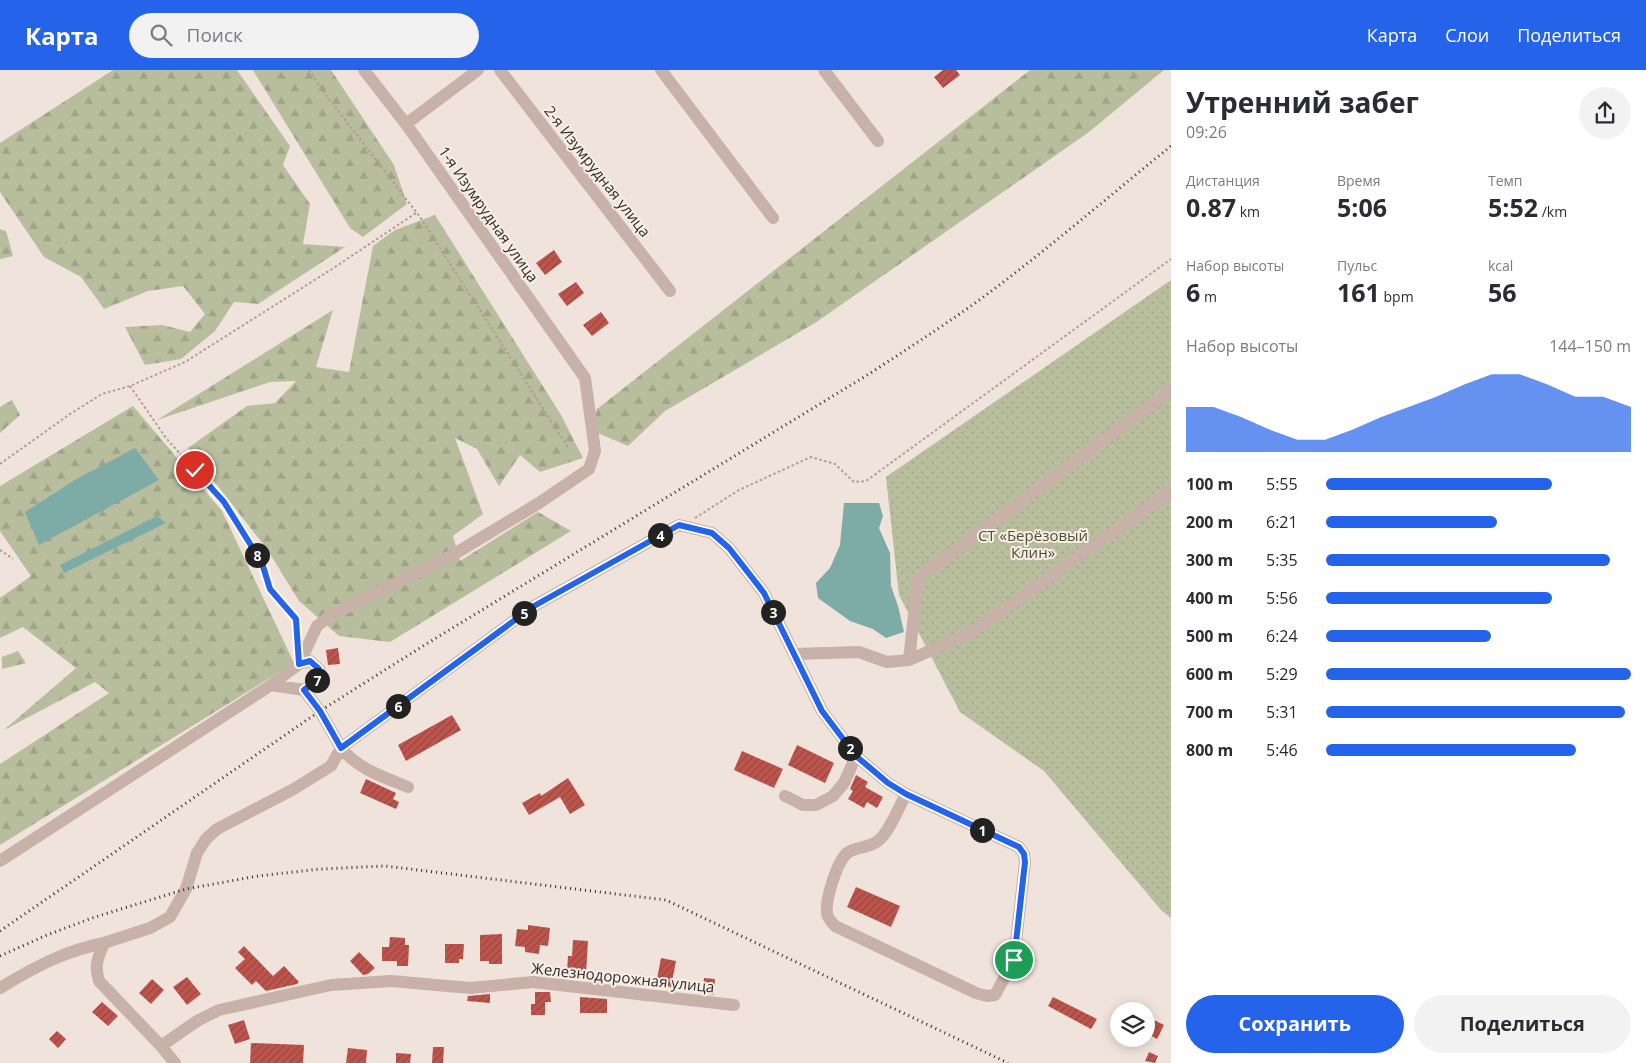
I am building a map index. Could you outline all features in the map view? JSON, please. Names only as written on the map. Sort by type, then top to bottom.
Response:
[{"type":"street","name":"1-я Изумрудная улица","points":[[299,664],[317,626],[333,614],[451,556],[539,503],[589,469],[595,451],[585,378],[406,124],[364,70]]},
{"type":"street","points":[[406,124],[478,70]]},
{"type":"street","name":"2-я Изумрудная улица","points":[[500,70],[670,291]]},
{"type":"street","points":[[662,70],[773,218]]},
{"type":"street","points":[[824,70],[878,141]]},
{"type":"street","points":[[908,660],[918,578],[1171,390]]},
{"type":"street","points":[[795,654],[859,652],[887,662],[908,660],[972,632],[1171,491]]},
{"type":"street","points":[[0,988],[34,967],[79,948],[104,943],[150,928],[170,917],[186,889],[197,852],[206,839],[217,829],[292,790],[331,766],[341,748],[534,606],[679,525],[712,533],[729,548],[764,593],[822,711],[856,756],[888,783],[906,794],[1019,847],[1024,854],[1025,862],[1014,960],[995,995],[987,996],[976,992],[835,926],[827,916],[827,904],[835,874],[843,858],[849,852],[869,847],[880,840],[906,794]]},
{"type":"street","points":[[0,861],[271,685],[299,664],[310,661],[319,669],[317,680],[304,690]]},
{"type":"street","points":[[271,685],[304,690],[320,711],[341,748],[350,758],[365,769],[408,787]]},
{"type":"street","points":[[785,796],[803,806],[816,805],[833,796],[844,782],[856,756]]},
{"type":"street","points":[[104,943],[96,969],[99,981],[162,1046],[175,1063]]},
{"type":"street","name":"Железнодорожная улица","points":[[162,1046],[197,1021],[219,1010],[332,985],[391,981],[470,988],[533,982],[734,1005]]},
{"type":"path","points":[[309,70],[416,213],[569,449]]},
{"type":"path","points":[[0,464],[70,414],[102,394],[130,386],[185,362],[332,269],[416,213]]},
{"type":"path","points":[[682,525],[739,490],[811,457],[835,464],[854,482],[866,481],[1171,259]]},
{"type":"path","points":[[130,386],[166,438],[224,502],[262,563],[270,589],[296,619],[298,646]]},
{"type":"path","points":[[0,550],[13,558]]},
{"type":"green space","points":[[113,70],[237,70],[290,146],[283,165],[310,204],[303,244],[345,247],[258,304],[234,302],[215,331],[181,359],[145,365],[125,327],[162,325],[190,332],[205,314],[183,286],[148,291],[104,309],[81,277],[44,257],[0,192],[0,143]]},
{"type":"green space","points":[[253,70],[331,70],[394,165],[407,204],[363,237],[350,228]]},
{"type":"green space","points":[[1030,70],[1164,70],[1089,132],[815,323],[665,411],[628,446],[593,431],[597,409]]},
{"type":"green space","points":[[435,215],[561,415],[583,458],[540,472],[520,455],[499,486],[477,449],[455,438],[483,514],[453,536],[460,561],[538,512],[571,531],[390,642],[339,636],[299,601],[267,549],[188,448],[247,406],[275,403],[296,381],[270,382],[157,420],[333,310],[316,367],[349,372],[373,246],[395,230]]},
{"type":"green space","points":[[0,229],[6,231],[13,256],[0,259]]},
{"type":"green space","name":"СТ «Берёзовый Клин»","points":[[1171,280],[1171,918],[1161,910],[1044,771],[960,712],[899,595],[886,477]]},
{"type":"green space","points":[[12,400],[20,415],[0,433],[0,407]]},
{"type":"green space","points":[[133,406],[222,511],[294,663],[0,845],[0,764],[109,693],[95,682],[4,730],[76,668],[23,627],[0,638],[0,598],[31,576],[0,531],[0,486]]},
{"type":"green space","points":[[18,651],[26,663],[2,669],[2,657]]},
{"type":"water","points":[[135,448],[159,480],[39,545],[25,512],[75,480]]},
{"type":"water","points":[[844,503],[879,503],[883,516],[879,528],[890,553],[891,586],[904,632],[886,638],[873,629],[850,621],[818,598],[816,583],[830,568],[840,545]]},
{"type":"water","points":[[157,516],[166,523],[64,573],[60,565]]},
{"type":"building","points":[[943,70],[956,70],[960,75],[943,88],[934,77]]},
{"type":"building","points":[[554,250],[562,262],[545,275],[536,263]]},
{"type":"building","points":[[576,282],[584,293],[567,306],[558,294]]},
{"type":"building","points":[[601,312],[609,323],[592,336],[583,325]]},
{"type":"building","points":[[338,648],[340,664],[328,665],[326,650]]},
{"type":"building","points":[[452,715],[461,730],[406,761],[398,745]]},
{"type":"building","points":[[797,745],[834,763],[825,783],[788,765]]},
{"type":"building","points":[[742,751],[783,769],[774,788],[734,770]]},
{"type":"building","points":[[856,775],[868,782],[865,787],[883,797],[877,808],[867,802],[864,808],[848,799],[853,791],[850,789]]},
{"type":"building","points":[[568,778],[585,805],[570,814],[560,797],[529,815],[522,803],[540,793],[541,796]]},
{"type":"building","points":[[366,779],[396,793],[393,799],[399,802],[396,809],[360,793]]},
{"type":"building","points":[[856,887],[900,906],[891,927],[847,907]]},
{"type":"building","points":[[528,925],[550,928],[548,946],[540,945],[539,954],[525,952],[525,947],[515,946],[517,929],[528,930]]},
{"type":"building","points":[[502,934],[502,964],[489,964],[489,961],[480,961],[480,935]]},
{"type":"building","points":[[390,937],[405,938],[405,945],[409,945],[408,966],[397,966],[397,961],[382,961],[382,947],[389,947]]},
{"type":"building","points":[[573,940],[588,941],[586,974],[567,972],[568,956],[572,956]]},
{"type":"building","points":[[445,944],[464,944],[463,959],[459,959],[459,963],[445,963]]},
{"type":"building","points":[[244,946],[273,976],[284,966],[299,982],[266,991],[256,981],[252,985],[235,968],[245,959],[238,952]]},
{"type":"building","points":[[359,952],[375,968],[368,974],[363,975],[350,961]]},
{"type":"building","points":[[661,958],[676,961],[671,987],[656,984]]},
{"type":"building","points":[[187,977],[201,994],[187,1005],[173,987]]},
{"type":"building","points":[[704,978],[715,979],[714,995],[703,993]]},
{"type":"building","points":[[152,979],[164,990],[151,1004],[139,993]]},
{"type":"building","points":[[535,992],[550,992],[551,1002],[545,1002],[545,1015],[531,1015],[531,1004],[535,1004]]},
{"type":"building","points":[[490,994],[490,1003],[467,1001],[468,996]]},
{"type":"building","points":[[580,997],[607,999],[607,1013],[580,1013]]},
{"type":"building","points":[[1053,997],[1097,1019],[1091,1029],[1048,1006]]},
{"type":"building","points":[[102,1002],[118,1016],[108,1026],[92,1012]]},
{"type":"building","points":[[244,1020],[250,1039],[235,1044],[228,1025]]},
{"type":"building","points":[[1155,1020],[1164,1025],[1157,1039],[1155,1038]]},
{"type":"building","points":[[57,1031],[66,1039],[58,1048],[49,1039]]},
{"type":"building","points":[[251,1043],[304,1045],[303,1063],[250,1063]]},
{"type":"building","points":[[433,1047],[444,1047],[443,1063],[432,1063]]},
{"type":"building","points":[[348,1048],[367,1050],[366,1063],[346,1063]]},
{"type":"building","points":[[1149,1052],[1158,1056],[1155,1063],[1145,1061]]},
{"type":"building","points":[[396,1053],[411,1054],[410,1063],[396,1063]]},
{"type":"railway","points":[[0,931],[320,711],[423,646],[869,374],[940,327],[1030,261],[1171,146]]},
{"type":"railway","points":[[0,956],[92,918],[186,889],[258,876],[320,869],[385,866],[666,900],[1008,1063]]},
{"type":"route","points":[[195,470],[224,502],[262,563],[270,589],[296,619],[299,664],[310,661],[319,669],[317,680],[304,690],[334,732],[341,748],[534,606],[679,525],[712,533],[729,548],[764,593],[795,654],[808,686],[822,711],[856,756],[888,783],[906,794],[1019,847],[1024,854],[1025,862],[1014,960]]}]
